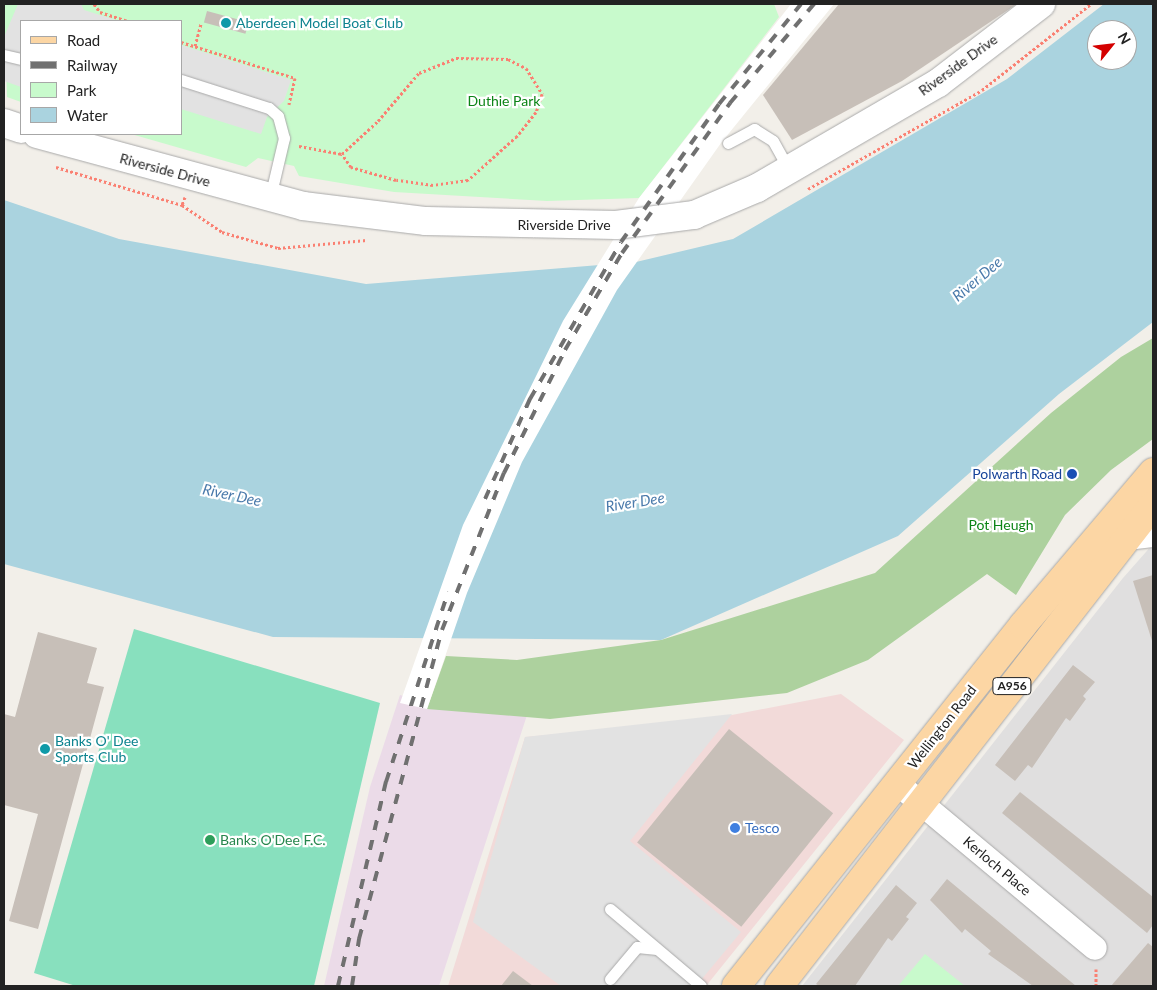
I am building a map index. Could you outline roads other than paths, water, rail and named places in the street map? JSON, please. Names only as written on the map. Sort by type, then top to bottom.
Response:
[{"type":"main road","name":"Wellington Road","points":[[736,986],[898,784],[1150,478]]},
{"type":"main road","name":"A956","points":[[779,986],[920,802],[1141,537],[1153,505]]},
{"type":"street","name":"Riverside Drive","points":[[40,135],[269,199],[426,220],[616,225],[694,215],[796,181],[938,83],[1041,4]]},
{"type":"street","points":[[4,123],[20,129]]},
{"type":"street","name":"Kerloch Place","points":[[898,784],[1095,948]]},
{"type":"lane","points":[[4,55],[20,60]]},
{"type":"lane","points":[[182,80],[272,110],[282,124],[283,144],[269,199]]},
{"type":"lane","points":[[728,143],[754,129],[773,141],[796,181]]},
{"type":"lane","points":[[610,908],[701,986]]},
{"type":"lane","points":[[610,979],[637,947],[657,950]]},
{"type":"water","name":"River Dee","points":[[1104,4],[1153,4],[1153,322],[1059,394],[898,536],[661,640],[273,637],[4,564],[4,200],[119,239],[366,284],[636,262],[733,239],[1007,79]]},
{"type":"railway","points":[[485,499],[530,399],[621,242],[719,104],[801,4]]},
{"type":"railway","points":[[352,986],[359,939],[442,630],[504,473],[565,350],[622,253],[730,103],[814,4]]},
{"type":"railway","points":[[338,986],[386,782],[448,592]]},
{"type":"place","name":"Aberdeen Model Boat Club","points":[[226,23]]},
{"type":"place","name":"Polwarth Road","points":[[1072,474]]},
{"type":"place","name":"Banks O' Dee Sports Club","points":[[45,749]]},
{"type":"place","name":"Tesco","points":[[735,828]]},
{"type":"place","name":"Banks O'Dee F.C.","points":[[210,840]]},
{"type":"park label","name":"Duthie Park","points":[[504,101]]},
{"type":"park label","name":"Pot Heugh","points":[[1001,525]]}]
